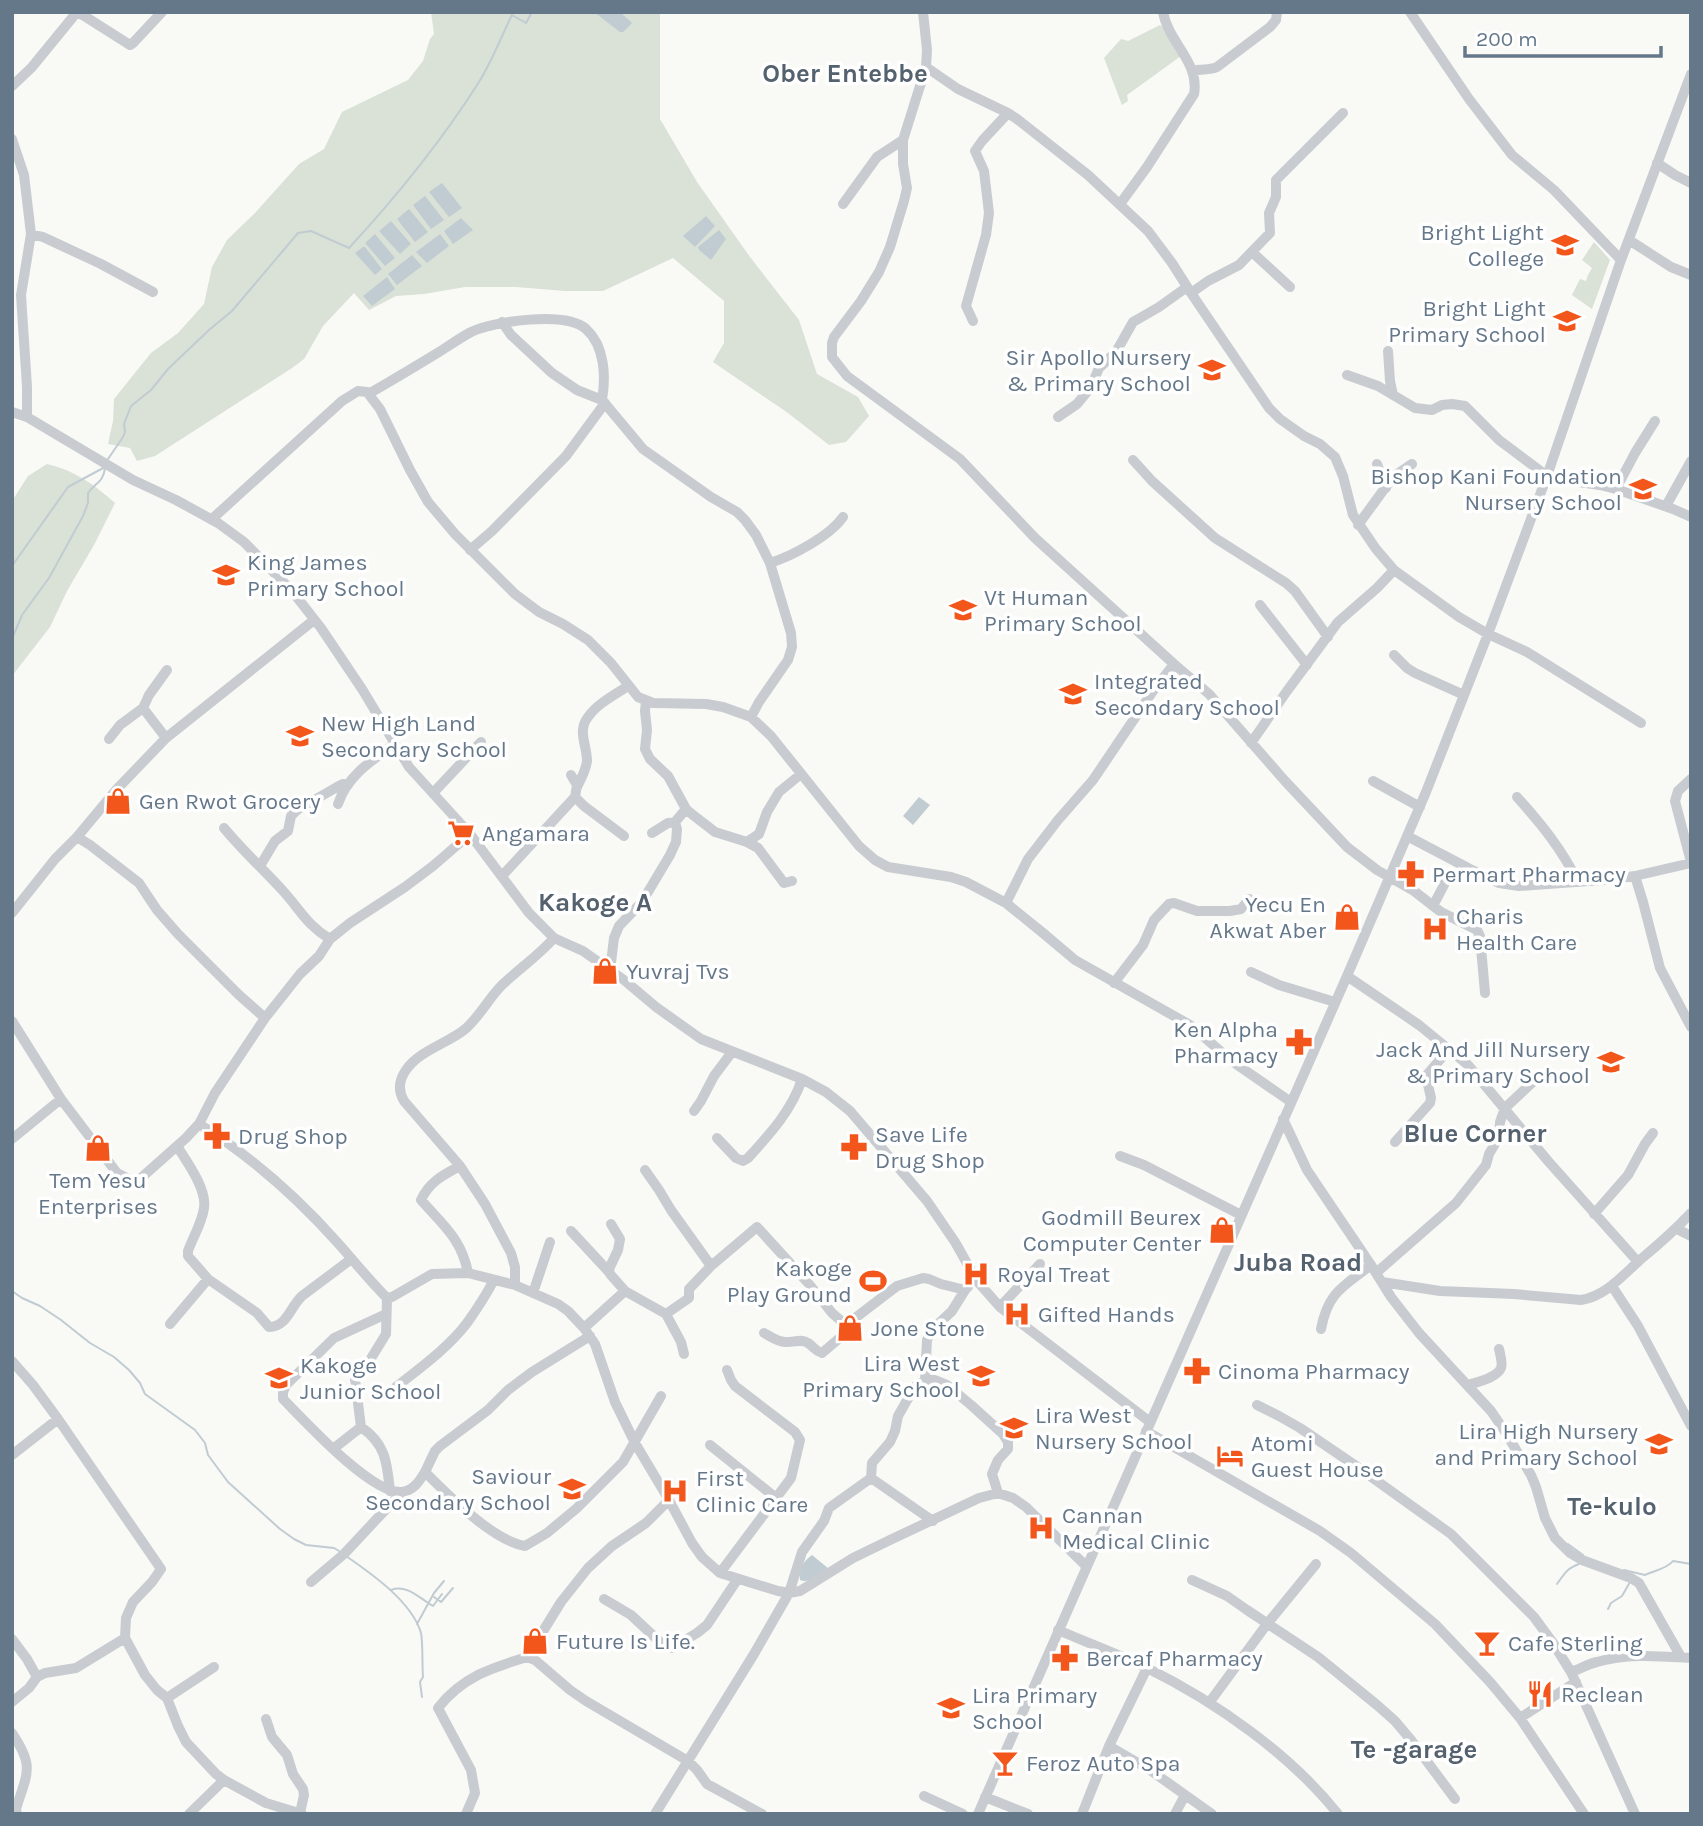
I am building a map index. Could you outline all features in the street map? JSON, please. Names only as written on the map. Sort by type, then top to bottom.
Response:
[{"type":"street","points":[[12,86],[32,67],[77,12],[130,44],[162,12]]},
{"type":"street","points":[[923,12],[926,67],[903,140],[907,188],[896,230],[879,272],[834,337],[831,353],[834,361],[847,376],[960,458],[1035,538],[1209,694],[1347,847],[1363,861],[1414,891],[1433,906],[1477,930],[1480,936],[1485,993]]},
{"type":"street","points":[[1120,204],[1194,94],[1193,71],[1166,23],[1163,12]]},
{"type":"street","points":[[1193,71],[1208,71],[1217,67],[1270,27],[1276,20],[1277,12]]},
{"type":"street","points":[[1410,12],[1469,99],[1512,155],[1554,190],[1621,260]]},
{"type":"street","points":[[926,67],[958,89],[1008,113],[1088,174],[1162,248],[1269,408],[1280,419],[1320,444],[1335,457],[1358,525],[1394,570],[1459,617],[1527,652],[1641,723]]},
{"type":"street","points":[[978,1814],[1420,807],[1547,476],[1621,260],[1691,74]]},
{"type":"street","points":[[972,321],[966,306],[986,235],[989,213],[984,171],[975,151],[1008,113]]},
{"type":"street","points":[[1058,417],[1077,404],[1091,387],[1099,368],[1116,352],[1133,322],[1233,269],[1252,252],[1270,232],[1269,213],[1276,199],[1275,182],[1278,176],[1343,113]]},
{"type":"street","points":[[12,139],[24,175],[31,234],[17,319],[27,387],[27,417]]},
{"type":"street","points":[[843,204],[877,157],[903,140]]},
{"type":"street","points":[[1657,163],[1691,183]]},
{"type":"street","points":[[31,234],[90,259],[153,292]]},
{"type":"street","points":[[1629,240],[1671,267],[1691,275]]},
{"type":"street","points":[[1252,252],[1290,288]]},
{"type":"street","points":[[370,394],[471,332],[502,322],[554,320],[572,323],[585,327],[599,348],[604,367],[604,401],[566,456],[470,550]]},
{"type":"street","points":[[502,322],[511,335],[552,373],[576,390],[604,401],[643,449],[741,515],[760,542],[770,563],[791,633],[792,647],[788,660],[751,718]]},
{"type":"street","points":[[1388,351],[1393,396]]},
{"type":"street","points":[[1347,375],[1378,386],[1415,408],[1432,410],[1452,404],[1465,407],[1499,440],[1547,476],[1616,489],[1691,517]]},
{"type":"street","points":[[212,519],[342,401],[358,391],[365,391],[380,409],[424,497],[443,522],[524,601],[576,631],[596,646],[638,697],[653,703],[723,707],[751,718],[771,736],[859,846],[875,860],[894,868],[966,882],[1006,903],[1075,960],[1190,1025],[1233,1062],[1291,1102]]},
{"type":"street","points":[[12,412],[27,417],[133,480],[212,519],[244,542],[292,592],[314,620],[344,661],[409,766],[470,834],[537,922],[554,937],[583,951],[701,1039],[802,1079],[826,1092],[850,1111],[906,1175],[946,1228],[976,1281],[1000,1307],[1148,1427],[1350,1553],[1435,1624],[1520,1718],[1584,1814]]},
{"type":"street","points":[[1616,489],[1655,421]]},
{"type":"street","points":[[1133,460],[1152,481],[1215,538],[1286,583],[1328,637]]},
{"type":"street","points":[[1666,506],[1691,461]]},
{"type":"street","points":[[1377,464],[1386,488]]},
{"type":"street","points":[[1358,525],[1393,477],[1412,464]]},
{"type":"street","points":[[770,563],[808,546],[838,525],[843,517]]},
{"type":"street","points":[[1251,743],[1338,622],[1377,589],[1394,570]]},
{"type":"street","points":[[1260,605],[1307,665]]},
{"type":"street","points":[[12,913],[55,859],[166,738],[314,620]]},
{"type":"street","points":[[1394,655],[1415,673],[1464,695]]},
{"type":"street","points":[[1006,903],[1028,859],[1093,780],[1174,664]]},
{"type":"street","points":[[109,739],[120,725],[143,708],[167,670]]},
{"type":"street","points":[[502,876],[576,792],[586,768],[582,734],[588,716],[628,686]]},
{"type":"street","points":[[646,701],[645,749],[650,759],[668,776],[686,808],[715,832],[758,848],[784,883],[792,881]]},
{"type":"street","points":[[143,708],[166,738]]},
{"type":"street","points":[[433,792],[481,742]]},
{"type":"street","points":[[338,804],[354,776],[395,744]]},
{"type":"street","points":[[758,848],[759,834],[767,812],[779,792],[801,774]]},
{"type":"street","points":[[571,775],[584,806],[624,836]]},
{"type":"street","points":[[1407,836],[1499,883],[1519,886],[1635,876],[1691,862],[1675,801],[1681,786],[1691,779]]},
{"type":"street","points":[[1373,781],[1420,807]]},
{"type":"street","points":[[260,866],[275,841],[288,831],[291,816],[297,810],[343,784],[348,785]]},
{"type":"street","points":[[1517,797],[1555,841],[1578,882]]},
{"type":"street","points":[[652,833],[668,823],[675,822],[686,808]]},
{"type":"street","points":[[610,971],[614,938],[619,926],[642,902],[670,855],[676,842],[675,822]]},
{"type":"street","points":[[224,828],[308,923],[330,939]]},
{"type":"street","points":[[12,1021],[61,1100],[117,1172],[134,1182],[199,1124],[215,1093],[265,1018],[300,974],[319,956],[330,939],[433,866],[470,834]]},
{"type":"street","points":[[747,842],[759,834]]},
{"type":"street","points":[[77,837],[139,883],[157,910],[178,933],[265,1018]]},
{"type":"street","points":[[1635,876],[1660,968],[1691,1027]]},
{"type":"street","points":[[1433,906],[1446,881]]},
{"type":"street","points":[[1114,983],[1143,945],[1154,920],[1169,904],[1174,903],[1197,911],[1230,911],[1241,909],[1249,899]]},
{"type":"street","points":[[515,1285],[516,1267],[512,1253],[485,1204],[460,1166],[404,1101],[400,1087],[407,1068],[466,1029],[502,985],[524,968],[554,937]]},
{"type":"street","points":[[1251,972],[1279,985],[1335,1002]]},
{"type":"street","points":[[1347,976],[1409,1017],[1468,1065],[1548,1161],[1638,1262]]},
{"type":"street","points":[[1395,1142],[1430,1103],[1426,1076],[1449,1049]]},
{"type":"street","points":[[694,1111],[714,1076],[732,1052]]},
{"type":"street","points":[[717,1138],[736,1158],[743,1161],[748,1158],[789,1108],[802,1079]]},
{"type":"street","points":[[1321,1329],[1332,1297],[1376,1273],[1457,1203],[1486,1165],[1499,1137],[1505,1108],[1536,1079]]},
{"type":"street","points":[[12,1139],[61,1100]]},
{"type":"street","points":[[1283,1119],[1307,1170],[1391,1297],[1419,1333],[1491,1411],[1531,1475],[1545,1518],[1555,1538],[1570,1553],[1582,1560],[1639,1583],[1686,1658]]},
{"type":"street","points":[[199,1124],[269,1174],[338,1243],[387,1298],[386,1334],[355,1379],[361,1427]]},
{"type":"street","points":[[1594,1214],[1628,1175],[1653,1133]]},
{"type":"street","points":[[177,1146],[201,1187],[204,1198],[202,1215],[188,1256],[208,1279],[257,1313],[268,1327],[273,1328],[288,1318],[295,1302],[351,1260]]},
{"type":"street","points":[[1120,1156],[1144,1165],[1241,1214]]},
{"type":"street","points":[[460,1166],[440,1176],[424,1192],[421,1200],[452,1234],[466,1261],[468,1273]]},
{"type":"street","points":[[645,1170],[711,1266]]},
{"type":"street","points":[[1376,1273],[1440,1291],[1581,1300],[1612,1286],[1691,1213]]},
{"type":"street","points":[[609,1272],[620,1239],[611,1224]]},
{"type":"street","points":[[666,1314],[689,1298],[689,1289],[711,1266],[757,1227],[832,1313],[846,1325]]},
{"type":"street","points":[[1676,1229],[1691,1236]]},
{"type":"street","points":[[571,1231],[625,1292],[666,1314],[681,1342],[684,1354]]},
{"type":"street","points":[[533,1293],[550,1242]]},
{"type":"street","points":[[1000,1307],[1040,1264]]},
{"type":"street","points":[[387,1298],[432,1274],[468,1273],[515,1285],[564,1308],[587,1332],[598,1351],[615,1402],[635,1443],[692,1543],[702,1557],[720,1573],[737,1580],[789,1593],[800,1591],[853,1558],[979,1498],[998,1493],[1013,1498],[1026,1507],[1086,1566]]},
{"type":"street","points":[[170,1324],[208,1279]]},
{"type":"street","points":[[764,1333],[779,1341],[788,1343],[799,1340],[808,1343],[822,1353],[842,1336],[846,1325],[897,1286],[929,1279],[965,1290]]},
{"type":"street","points":[[396,1387],[466,1325],[494,1280]]},
{"type":"street","points":[[925,1380],[927,1340],[934,1328],[952,1311],[965,1290],[976,1281]]},
{"type":"street","points":[[1612,1286],[1638,1326],[1691,1426]]},
{"type":"street","points":[[311,1582],[344,1554],[402,1492],[414,1487],[440,1446],[488,1410],[508,1390],[587,1332],[625,1292]]},
{"type":"street","points":[[386,1314],[334,1338],[286,1385],[283,1392],[284,1399],[333,1449],[364,1475],[390,1491],[402,1492]]},
{"type":"street","points":[[1468,1385],[1491,1376],[1502,1367],[1499,1349]]},
{"type":"street","points":[[12,1361],[58,1419],[161,1569],[133,1602],[126,1618],[125,1637],[151,1684],[167,1698],[186,1742],[224,1780],[266,1803],[301,1813],[303,1789],[293,1774],[287,1755],[268,1729],[266,1719]]},
{"type":"street","points":[[720,1573],[791,1478],[800,1440],[795,1432],[735,1387],[727,1370]]},
{"type":"street","points":[[871,1478],[872,1463],[890,1442],[898,1416],[910,1395],[916,1386],[925,1380],[935,1380],[947,1385],[1007,1439],[1008,1448],[998,1460],[992,1474],[998,1493]]},
{"type":"street","points":[[425,1472],[444,1492],[481,1522],[513,1544],[525,1546],[552,1529],[624,1462],[661,1395]]},
{"type":"street","points":[[1257,1405],[1311,1436],[1451,1534],[1534,1617],[1573,1677],[1635,1814]]},
{"type":"street","points":[[12,1455],[58,1419]]},
{"type":"street","points":[[333,1449],[361,1427]]},
{"type":"street","points":[[361,1427],[372,1434],[380,1446],[387,1463],[390,1491]]},
{"type":"street","points":[[710,1445],[776,1498]]},
{"type":"street","points":[[871,1478],[933,1521]]},
{"type":"street","points":[[655,1814],[789,1593],[802,1552],[824,1521],[829,1508],[871,1478]]},
{"type":"street","points":[[527,1657],[561,1602],[588,1568],[612,1546],[646,1523],[669,1500]]},
{"type":"street","points":[[1209,1703],[1267,1624],[1316,1564]]},
{"type":"street","points":[[604,1599],[631,1615],[661,1643],[671,1648],[706,1625],[737,1580]]},
{"type":"street","points":[[1192,1580],[1227,1596],[1318,1657],[1395,1721],[1455,1799]]},
{"type":"street","points":[[1058,1630],[1147,1668],[1209,1703],[1292,1765],[1338,1814]]},
{"type":"street","points":[[12,1702],[29,1688],[37,1677],[53,1671],[76,1668],[125,1637]]},
{"type":"street","points":[[12,1639],[37,1677]]},
{"type":"street","points":[[1520,1718],[1595,1662],[1645,1656],[1686,1658]]},
{"type":"street","points":[[466,1814],[475,1793],[471,1770],[438,1708],[471,1677],[484,1670],[527,1657],[535,1660],[586,1701],[688,1761],[707,1784],[762,1814]]},
{"type":"street","points":[[167,1698],[215,1667]]},
{"type":"street","points":[[1082,1814],[1147,1668]]},
{"type":"street","points":[[12,1733],[28,1762],[15,1811]]},
{"type":"street","points":[[1110,1746],[1150,1770],[1212,1814]]},
{"type":"street","points":[[189,1814],[224,1780]]},
{"type":"street","points":[[1175,1814],[1185,1795]]},
{"type":"street","points":[[924,1796],[963,1814]]},
{"type":"street","points":[[985,1797],[1028,1814]]},
{"type":"shaded area","points":[[431,12],[660,12],[660,119],[697,182],[799,320],[817,374],[858,397],[869,416],[846,442],[829,445],[788,413],[713,362],[724,343],[724,301],[673,258],[603,291],[465,287],[396,296],[369,310],[354,293],[323,326],[304,359],[155,456],[137,461],[130,448],[108,444],[114,399],[151,353],[178,333],[204,304],[212,267],[227,240],[299,164],[324,149],[342,112],[408,80],[423,61],[434,34]]},
{"type":"shaded area","points":[[594,12],[620,12],[632,23],[620,32]]},
{"type":"shaded area","points":[[1160,25],[1178,39],[1181,56],[1127,95],[1128,101],[1122,105],[1104,58],[1121,39],[1128,41]]},
{"type":"shaded area","points":[[442,183],[462,208],[449,217],[429,192]]},
{"type":"shaded area","points":[[425,196],[444,220],[431,229],[413,205]]},
{"type":"shaded area","points":[[409,209],[428,232],[415,242],[397,219]]},
{"type":"shaded area","points":[[706,216],[715,226],[695,247],[683,236]]},
{"type":"shaded area","points":[[461,218],[473,230],[453,244],[444,231]]},
{"type":"shaded area","points":[[391,221],[411,244],[400,254],[379,231]]},
{"type":"shaded area","points":[[719,230],[726,239],[711,260],[698,247]]},
{"type":"shaded area","points":[[375,234],[395,258],[385,266],[365,243]]},
{"type":"shaded area","points":[[440,234],[449,246],[427,263],[416,252]]},
{"type":"shaded area","points":[[1594,242],[1610,260],[1592,309],[1572,295],[1580,279],[1586,281],[1592,268],[1582,260]]},
{"type":"shaded area","points":[[363,247],[382,269],[375,275],[355,253]]},
{"type":"shaded area","points":[[412,255],[422,266],[397,285],[388,274]]},
{"type":"shaded area","points":[[387,277],[395,289],[372,306],[363,296]]},
{"type":"shaded area","points":[[47,464],[84,479],[115,503],[50,627],[12,676],[12,501],[28,476]]},
{"type":"shaded area","points":[[919,797],[930,805],[913,825],[903,816]]},
{"type":"shaded area","points":[[812,1555],[829,1569],[811,1580],[800,1580],[802,1566]]},
{"type":"waterway","points":[[108,459],[123,437],[124,424],[131,406],[232,311],[298,233],[311,231],[349,248],[401,188],[449,126],[484,74],[512,15],[526,23],[532,12]]},
{"type":"waterway","points":[[12,566],[68,487],[105,467]]},
{"type":"waterway","points":[[12,639],[22,615],[49,578],[83,516],[88,503],[88,493],[101,480],[105,468]]},
{"type":"waterway","points":[[12,1291],[61,1320],[129,1370],[145,1394],[195,1430],[205,1443],[208,1455],[228,1482],[280,1529],[306,1545],[339,1551]]},
{"type":"waterway","points":[[1568,1544],[1583,1555]]},
{"type":"waterway","points":[[346,1556],[390,1590],[409,1610],[416,1622],[422,1642],[422,1697]]},
{"type":"waterway","points":[[1624,1570],[1645,1575],[1673,1561],[1691,1564]]},
{"type":"waterway","points":[[1557,1584],[1568,1570],[1579,1564]]},
{"type":"waterway","points":[[417,1624],[444,1581]]},
{"type":"waterway","points":[[1608,1609],[1611,1603],[1622,1596],[1630,1582]]},
{"type":"waterway","points":[[434,1597],[441,1602],[453,1588]]},
{"type":"waterway","points":[[391,1590],[408,1590],[433,1606],[442,1594]]},
{"type":"place","name":"Bright Light College","points":[[1565,245]]},
{"type":"place","name":"Bright Light Primary School","points":[[1567,321]]},
{"type":"place","name":"Sir Apollo Nursery & Primary School","points":[[1212,370]]},
{"type":"place","name":"Bishop Kani Foundation Nursery School","points":[[1643,489]]},
{"type":"place","name":"King James Primary School","points":[[226,575]]},
{"type":"place","name":"Vt Human Primary School","points":[[963,610]]},
{"type":"place","name":"Integrated Secondary School","points":[[1073,694]]},
{"type":"place","name":"New High Land Secondary School","points":[[300,736]]},
{"type":"place","name":"Gen Rwot Grocery","points":[[118,801]]},
{"type":"place","name":"Angamara","points":[[461,833]]},
{"type":"place","name":"Permart Pharmacy","points":[[1411,874]]},
{"type":"place","name":"Yecu En Akwat Aber","points":[[1347,917]]},
{"type":"place","name":"Charis Health Care","points":[[1435,929]]},
{"type":"place","name":"Yuvraj Tvs","points":[[605,971]]},
{"type":"place","name":"Ken Alpha Pharmacy","points":[[1299,1042]]},
{"type":"place","name":"Jack And Jill Nursery & Primary School","points":[[1611,1062]]},
{"type":"place","name":"Drug Shop","points":[[217,1136]]},
{"type":"place","name":"Save Life Drug Shop","points":[[854,1147]]},
{"type":"place","name":"Tem Yesu Enterprises","points":[[98,1148]]},
{"type":"place","name":"Godmill Beurex Computer Center","points":[[1222,1230]]},
{"type":"place","name":"Royal Treat","points":[[976,1274]]},
{"type":"place","name":"Kakoge Play Ground","points":[[873,1281]]},
{"type":"place","name":"Gifted Hands","points":[[1017,1314]]},
{"type":"place","name":"Jone Stone","points":[[850,1328]]},
{"type":"place","name":"Cinoma Pharmacy","points":[[1197,1371]]},
{"type":"place","name":"Lira West Primary School","points":[[981,1376]]},
{"type":"place","name":"Kakoge Junior School","points":[[279,1378]]},
{"type":"place","name":"Lira West Nursery School","points":[[1014,1428]]},
{"type":"place","name":"Lira High Nursery and Primary School","points":[[1659,1444]]},
{"type":"place","name":"Atomi Guest House","points":[[1230,1456]]},
{"type":"place","name":"Saviour Secondary School","points":[[572,1489]]},
{"type":"place","name":"First Clinic Care","points":[[675,1491]]},
{"type":"place","name":"Cannan Medical Clinic","points":[[1041,1528]]},
{"type":"place","name":"Future Is Life.","points":[[535,1641]]},
{"type":"place","name":"Cafe Sterling","points":[[1487,1643]]},
{"type":"place","name":"Bercaf Pharmacy","points":[[1065,1658]]},
{"type":"place","name":"Reclean","points":[[1540,1694]]},
{"type":"place","name":"Lira Primary School","points":[[951,1708]]},
{"type":"place","name":"Feroz Auto Spa","points":[[1005,1763]]},
{"type":"district","name":"Ober Entebbe","points":[[845,73]]},
{"type":"district","name":"Kakoge A","points":[[595,902]]},
{"type":"district","name":"Blue Corner","points":[[1475,1133]]},
{"type":"district","name":"Juba Road","points":[[1298,1262]]},
{"type":"district","name":"Te-kulo","points":[[1612,1506]]},
{"type":"district","name":"Te -garage","points":[[1414,1749]]}]
